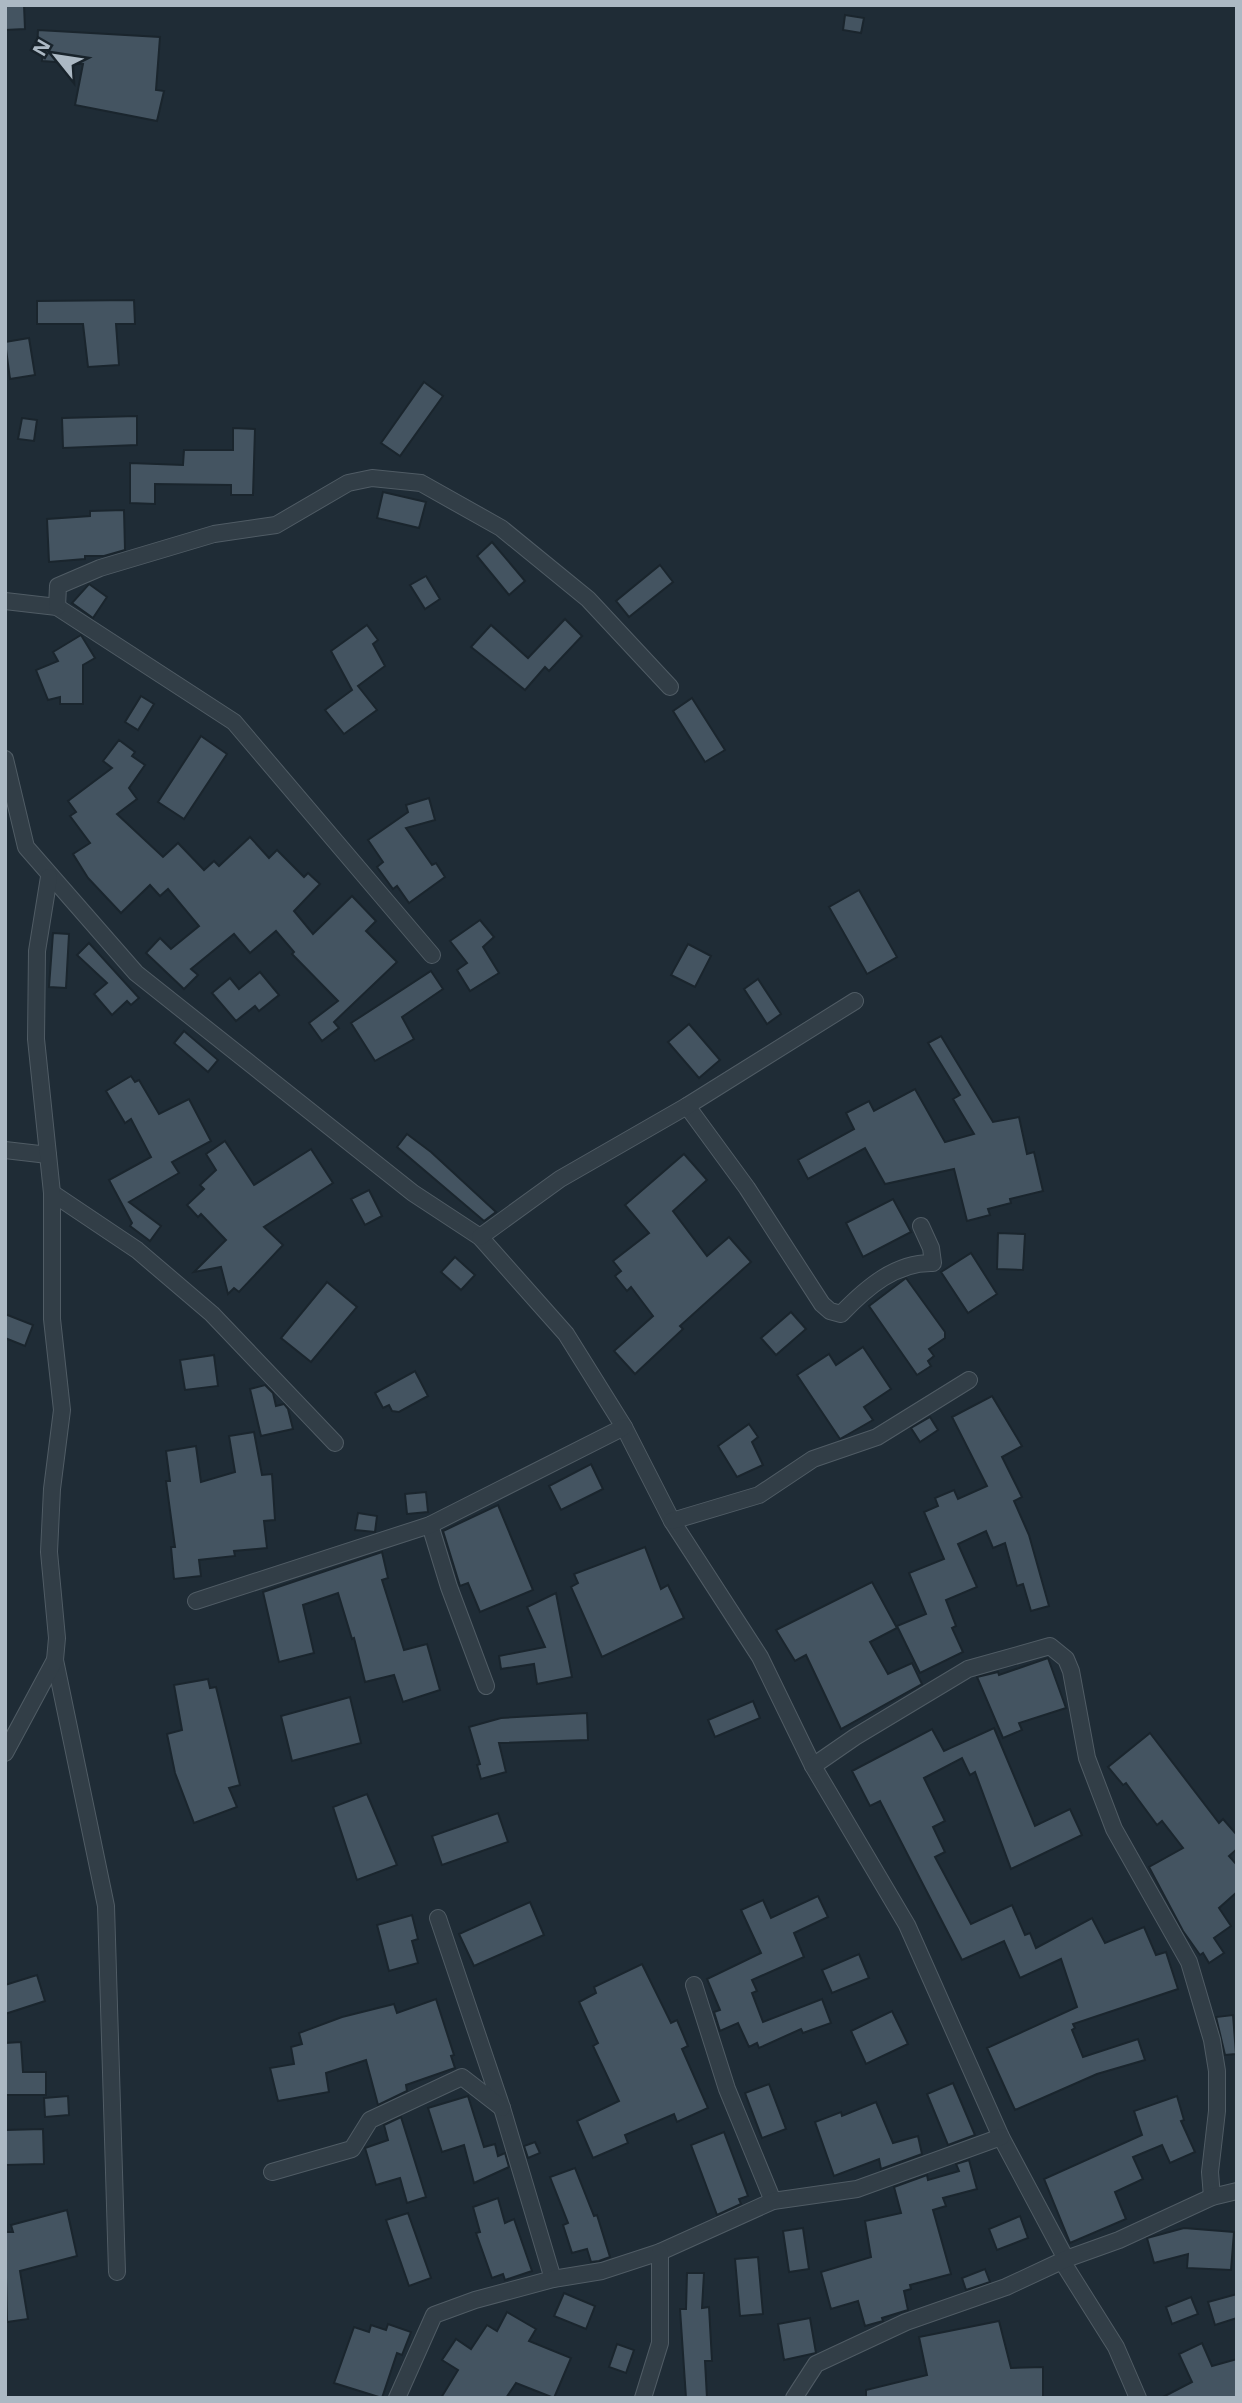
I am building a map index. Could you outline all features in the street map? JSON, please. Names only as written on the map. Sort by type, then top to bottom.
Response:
[{"type":"street","points":[[57,607],[58,586],[100,568],[214,534],[276,525],[348,483],[372,478],[422,483],[500,528],[588,599],[670,687]]},
{"type":"street","points":[[5,601],[57,607],[234,722],[432,955]]},
{"type":"street","points":[[5,759],[26,847],[49,877],[136,973],[402,1185],[481,1237],[566,1334],[624,1427],[672,1521],[760,1657],[813,1766],[907,1926],[1001,2137],[1064,2260],[1116,2347],[1138,2398]]},
{"type":"street","points":[[49,877],[37,951],[36,1039],[52,1193],[52,1319],[62,1410],[52,1489],[50,1577],[56,1609],[55,1660],[106,1906],[117,2272]]},
{"type":"street","points":[[481,1237],[560,1179],[687,1106],[855,1001]]},
{"type":"street","points":[[687,1106],[747,1188],[822,1304],[830,1311],[842,1314],[882,1278],[913,1262],[933,1263],[931,1248],[921,1226]]},
{"type":"street","points":[[5,1150],[48,1155]]},
{"type":"street","points":[[52,1193],[128,1243],[212,1314],[335,1443]]},
{"type":"street","points":[[672,1521],[759,1495],[813,1459],[877,1437],[969,1380]]},
{"type":"street","points":[[196,1601],[430,1525],[624,1427]]},
{"type":"street","points":[[430,1525],[449,1587],[486,1686]]},
{"type":"street","points":[[813,1766],[855,1737],[968,1669],[1050,1646],[1066,1659],[1087,1758],[1114,1829],[1189,1962],[1212,2040],[1217,2071],[1217,2111],[1210,2172],[1212,2197]]},
{"type":"street","points":[[5,1753],[55,1660]]},
{"type":"street","points":[[438,1918],[502,2108],[553,2279]]},
{"type":"street","points":[[694,1985],[727,2089],[773,2201]]},
{"type":"street","points":[[272,2172],[352,2149],[370,2120],[462,2077],[502,2108]]},
{"type":"street","points":[[397,2398],[434,2315],[475,2300],[553,2279],[602,2271],[660,2252],[773,2201],[857,2189],[1001,2137]]},
{"type":"street","points":[[794,2398],[816,2364],[906,2322],[1006,2287],[1064,2260],[1119,2240],[1212,2197],[1237,2191]]},
{"type":"street","points":[[643,2398],[660,2343],[660,2252]]},
{"type":"building","points":[[5,5],[24,5],[25,29],[5,30]]},
{"type":"building","points":[[845,15],[864,18],[861,33],[843,30]]},
{"type":"building","points":[[38,30],[160,37],[156,90],[164,91],[157,121],[75,105],[83,64],[42,61],[43,51],[37,50]]},
{"type":"building","points":[[134,300],[135,324],[116,324],[119,365],[88,367],[83,324],[37,324],[37,301]]},
{"type":"building","points":[[29,338],[35,375],[10,379],[5,342]]},
{"type":"building","points":[[424,382],[443,396],[400,456],[381,443]]},
{"type":"building","points":[[137,416],[137,445],[63,448],[62,418]]},
{"type":"building","points":[[22,418],[37,420],[34,441],[18,439]]},
{"type":"building","points":[[233,428],[255,429],[253,495],[231,495],[231,485],[155,484],[155,504],[130,503],[130,463],[183,465],[184,450],[233,450]]},
{"type":"building","points":[[383,492],[426,502],[419,528],[377,518]]},
{"type":"building","points":[[124,510],[125,550],[104,556],[85,556],[85,559],[49,562],[47,519],[90,516],[90,511]]},
{"type":"building","points":[[492,542],[525,581],[509,595],[477,556]]},
{"type":"building","points":[[660,565],[673,582],[629,617],[616,601]]},
{"type":"building","points":[[426,576],[440,599],[425,609],[410,585]]},
{"type":"building","points":[[89,584],[107,597],[93,618],[72,603]]},
{"type":"building","points":[[565,619],[582,636],[549,671],[545,667],[525,690],[471,647],[491,625],[528,658]]},
{"type":"building","points":[[367,625],[378,640],[373,644],[385,666],[358,686],[377,710],[344,734],[325,710],[352,690],[331,651]]},
{"type":"building","points":[[81,635],[95,658],[83,665],[83,704],[60,704],[60,697],[48,700],[36,670],[58,661],[53,652]]},
{"type":"building","points":[[141,696],[154,704],[138,730],[125,722]]},
{"type":"building","points":[[692,698],[725,750],[705,762],[673,711]]},
{"type":"building","points":[[201,736],[227,754],[184,819],[158,802]]},
{"type":"building","points":[[119,740],[135,752],[132,756],[145,765],[129,788],[137,799],[117,814],[163,857],[178,843],[204,870],[214,861],[219,866],[250,837],[269,858],[277,850],[304,877],[308,873],[320,884],[294,911],[313,934],[352,896],[376,921],[366,931],[397,962],[334,1022],[339,1028],[322,1041],[309,1023],[338,1001],[292,954],[294,952],[276,931],[250,953],[234,934],[191,969],[198,975],[184,989],[146,953],[160,938],[171,949],[199,926],[168,889],[160,896],[150,885],[121,913],[88,878],[73,854],[90,843],[70,816],[76,812],[68,801],[112,768],[103,761]]},
{"type":"building","points":[[429,798],[435,820],[406,828],[432,865],[436,863],[445,877],[409,903],[397,886],[393,889],[377,867],[383,862],[368,840],[408,812],[406,805]]},
{"type":"building","points":[[859,890],[897,957],[867,974],[829,907]]},
{"type":"building","points":[[480,920],[494,937],[483,947],[499,973],[470,991],[457,970],[467,963],[450,941]]},
{"type":"building","points":[[53,933],[69,934],[66,988],[49,987]]},
{"type":"building","points":[[89,943],[139,998],[131,1005],[127,1001],[112,1015],[94,994],[107,983],[77,955]]},
{"type":"building","points":[[688,944],[711,956],[695,987],[671,975]]},
{"type":"building","points":[[431,971],[443,989],[402,1017],[414,1039],[375,1061],[351,1023]]},
{"type":"building","points":[[260,972],[279,995],[259,1011],[255,1006],[236,1021],[212,993],[230,978],[239,989]]},
{"type":"building","points":[[758,979],[781,1014],[767,1024],[744,989]]},
{"type":"building","points":[[689,1024],[720,1060],[699,1078],[668,1042]]},
{"type":"building","points":[[184,1031],[218,1060],[208,1072],[174,1043]]},
{"type":"building","points":[[941,1036],[993,1122],[1019,1117],[1027,1154],[1034,1152],[1043,1191],[1010,1199],[1011,1203],[988,1209],[990,1215],[967,1221],[954,1169],[885,1184],[865,1148],[808,1179],[798,1160],[854,1129],[846,1113],[869,1101],[874,1111],[915,1089],[945,1142],[974,1134],[953,1099],[960,1095],[928,1043]]},
{"type":"building","points":[[131,1076],[135,1082],[139,1080],[159,1114],[189,1099],[211,1141],[172,1162],[179,1173],[129,1202],[161,1226],[150,1241],[130,1226],[132,1223],[109,1180],[151,1157],[131,1119],[125,1123],[106,1091]]},
{"type":"building","points":[[407,1134],[431,1152],[496,1212],[484,1221],[397,1147]]},
{"type":"building","points":[[225,1141],[254,1185],[311,1149],[333,1183],[264,1227],[283,1245],[239,1292],[234,1288],[228,1294],[221,1267],[194,1272],[226,1240],[201,1214],[198,1217],[187,1205],[204,1189],[200,1185],[216,1170],[206,1154]]},
{"type":"building","points":[[684,1154],[707,1180],[673,1211],[707,1256],[729,1237],[751,1262],[680,1326],[683,1329],[635,1374],[614,1351],[653,1316],[631,1287],[627,1291],[615,1276],[621,1271],[613,1261],[649,1233],[625,1205]]},
{"type":"building","points":[[369,1190],[382,1216],[365,1225],[351,1199]]},
{"type":"building","points":[[893,1199],[911,1232],[863,1257],[846,1223]]},
{"type":"building","points":[[998,1233],[1025,1234],[1023,1270],[997,1269]]},
{"type":"building","points":[[971,1253],[997,1294],[968,1313],[941,1272]]},
{"type":"building","points":[[455,1257],[475,1275],[461,1290],[441,1272]]},
{"type":"building","points":[[906,1278],[945,1332],[945,1338],[929,1349],[934,1356],[928,1361],[931,1366],[917,1375],[869,1306]]},
{"type":"building","points":[[327,1282],[357,1307],[311,1362],[281,1338]]},
{"type":"building","points":[[791,1312],[806,1329],[776,1355],[761,1338]]},
{"type":"building","points":[[5,1314],[33,1325],[25,1346],[5,1338]]},
{"type":"building","points":[[863,1347],[891,1389],[864,1407],[873,1420],[840,1439],[797,1375],[829,1354],[836,1365]]},
{"type":"building","points":[[214,1355],[218,1386],[185,1390],[180,1360]]},
{"type":"building","points":[[415,1371],[428,1396],[399,1412],[392,1411],[389,1405],[383,1408],[375,1393]]},
{"type":"building","points":[[265,1385],[273,1393],[276,1406],[284,1404],[288,1409],[293,1429],[261,1436],[250,1389]]},
{"type":"building","points":[[992,1396],[1022,1446],[1002,1457],[1022,1497],[1014,1501],[1029,1535],[1049,1606],[1031,1611],[1023,1584],[1017,1586],[1005,1543],[993,1548],[986,1531],[958,1544],[977,1587],[946,1600],[956,1626],[952,1628],[963,1652],[920,1673],[897,1626],[926,1614],[909,1573],[944,1559],[924,1512],[938,1506],[935,1498],[954,1490],[958,1499],[987,1486],[952,1417]]},
{"type":"building","points":[[930,1417],[938,1430],[920,1442],[911,1428]]},
{"type":"building","points":[[749,1424],[758,1437],[752,1442],[763,1465],[737,1477],[718,1446]]},
{"type":"building","points":[[254,1432],[262,1475],[272,1474],[275,1520],[264,1521],[267,1548],[234,1551],[235,1556],[199,1560],[201,1576],[174,1579],[171,1547],[175,1547],[166,1481],[170,1481],[166,1451],[196,1446],[201,1482],[235,1472],[229,1436]]},
{"type":"building","points":[[591,1464],[603,1489],[561,1510],[549,1486]]},
{"type":"building","points":[[426,1492],[428,1512],[407,1514],[405,1494]]},
{"type":"building","points":[[498,1505],[533,1590],[480,1612],[468,1583],[460,1586],[443,1531]]},
{"type":"building","points":[[358,1513],[377,1516],[375,1532],[355,1530]]},
{"type":"building","points":[[645,1547],[661,1589],[668,1585],[684,1618],[602,1657],[571,1587],[578,1583],[574,1574]]},
{"type":"building","points":[[382,1552],[388,1578],[382,1580],[404,1650],[427,1644],[440,1690],[403,1702],[394,1675],[365,1682],[354,1638],[352,1639],[338,1593],[303,1605],[314,1653],[279,1662],[263,1592]]},
{"type":"building","points":[[872,1582],[897,1628],[870,1642],[888,1674],[912,1663],[922,1684],[841,1729],[806,1655],[795,1661],[776,1630]]},
{"type":"building","points":[[556,1593],[572,1677],[537,1684],[534,1664],[501,1669],[499,1656],[545,1647],[527,1607]]},
{"type":"building","points":[[1048,1658],[1066,1708],[1019,1723],[1022,1730],[1003,1738],[977,1677],[998,1672],[999,1675]]},
{"type":"building","points":[[208,1679],[210,1688],[216,1687],[240,1785],[229,1788],[237,1807],[194,1823],[175,1773],[167,1734],[182,1730],[174,1685]]},
{"type":"building","points":[[350,1697],[361,1743],[292,1761],[281,1716]]},
{"type":"building","points":[[753,1701],[760,1718],[715,1737],[708,1720]]},
{"type":"building","points":[[587,1713],[588,1740],[499,1743],[506,1772],[481,1779],[477,1765],[480,1764],[469,1727],[501,1718]]},
{"type":"building","points":[[994,1728],[1035,1826],[1070,1809],[1082,1835],[1011,1869],[975,1772],[970,1775],[962,1758],[924,1778],[945,1821],[933,1827],[945,1852],[935,1857],[971,1924],[1012,1905],[1025,1935],[1030,1933],[1036,1948],[1092,1918],[1105,1943],[1144,1927],[1156,1955],[1166,1952],[1178,1989],[1073,2024],[1075,2028],[1072,2030],[1083,2057],[1138,2039],[1145,2060],[1097,2074],[1015,2110],[987,2048],[1077,2007],[1061,1959],[1020,1978],[1004,1941],[962,1960],[880,1801],[870,1806],[852,1771],[932,1729],[944,1751]]},
{"type":"building","points":[[1150,1733],[1219,1823],[1223,1819],[1237,1835],[1237,1849],[1229,1856],[1237,1865],[1237,1892],[1219,1908],[1231,1926],[1214,1938],[1224,1953],[1209,1963],[1183,1931],[1149,1867],[1183,1848],[1162,1821],[1157,1825],[1126,1783],[1123,1785],[1108,1767]]},
{"type":"building","points":[[367,1794],[397,1865],[357,1880],[333,1807]]},
{"type":"building","points":[[498,1813],[508,1842],[442,1865],[432,1836]]},
{"type":"building","points":[[818,1896],[828,1917],[794,1933],[804,1957],[752,1980],[757,1991],[752,1993],[763,2022],[822,1999],[831,2023],[803,2033],[801,2029],[759,2048],[757,2043],[749,2047],[738,2023],[720,2031],[714,2012],[720,2010],[707,1979],[761,1953],[741,1910],[763,1900],[771,1918]]},
{"type":"building","points":[[530,1902],[544,1935],[474,1966],[459,1934]]},
{"type":"building","points":[[412,1915],[418,1939],[412,1941],[418,1963],[389,1971],[377,1925]]},
{"type":"building","points":[[859,1954],[869,1978],[832,1993],[822,1970]]},
{"type":"building","points":[[642,1964],[671,2023],[677,2020],[688,2046],[682,2049],[708,2108],[677,2122],[674,2114],[625,2135],[628,2143],[593,2158],[577,2121],[619,2101],[593,2046],[598,2043],[579,2002],[596,1993],[594,1987]]},
{"type":"building","points":[[37,1975],[45,2001],[5,2014],[5,1985]]},
{"type":"building","points":[[436,1999],[454,2055],[451,2056],[455,2068],[406,2085],[407,2091],[378,2105],[366,2060],[326,2073],[329,2092],[278,2101],[270,2068],[294,2064],[291,2047],[302,2044],[299,2033],[342,2017],[394,2004],[397,2013]]},
{"type":"building","points":[[892,2011],[908,2044],[866,2064],[851,2031]]},
{"type":"building","points":[[1233,2015],[1236,2054],[1225,2055],[1216,2017]]},
{"type":"building","points":[[21,2042],[23,2072],[46,2072],[46,2095],[5,2095],[5,2043]]},
{"type":"building","points":[[953,2083],[975,2135],[948,2145],[927,2094]]},
{"type":"building","points":[[769,2084],[786,2129],[762,2138],[745,2093]]},
{"type":"building","points":[[68,2096],[69,2115],[45,2117],[44,2098]]},
{"type":"building","points":[[468,2096],[484,2147],[495,2144],[498,2156],[505,2153],[509,2167],[474,2183],[464,2145],[442,2152],[428,2108]]},
{"type":"building","points":[[1177,2096],[1184,2120],[1181,2121],[1195,2152],[1170,2163],[1162,2145],[1133,2157],[1143,2179],[1115,2192],[1126,2219],[1070,2243],[1044,2179],[1142,2135],[1134,2111]]},
{"type":"building","points":[[876,2102],[893,2143],[918,2136],[922,2154],[881,2169],[879,2159],[834,2176],[815,2122],[841,2112],[842,2116]]},
{"type":"building","points":[[401,2117],[426,2197],[407,2203],[400,2178],[376,2185],[365,2148],[388,2140],[384,2125]]},
{"type":"building","points":[[43,2129],[44,2164],[5,2165],[5,2130]]},
{"type":"building","points":[[724,2132],[748,2196],[739,2199],[741,2204],[717,2215],[691,2145]]},
{"type":"building","points":[[535,2142],[540,2153],[528,2158],[524,2146]]},
{"type":"building","points":[[969,2160],[977,2189],[943,2198],[946,2206],[933,2210],[951,2274],[910,2285],[911,2289],[904,2291],[908,2310],[882,2318],[883,2321],[865,2326],[858,2301],[831,2309],[821,2272],[871,2257],[865,2221],[901,2213],[894,2187],[927,2175],[928,2180],[959,2171],[956,2164]]},
{"type":"building","points":[[575,2168],[594,2216],[597,2215],[610,2257],[599,2261],[591,2262],[587,2249],[572,2253],[563,2225],[568,2223],[550,2177]]},
{"type":"building","points":[[498,2198],[505,2223],[514,2219],[532,2271],[505,2280],[503,2274],[492,2278],[476,2233],[480,2232],[473,2207]]},
{"type":"building","points":[[67,2210],[77,2256],[20,2271],[28,2319],[7,2322],[5,2232],[13,2232],[11,2225]]},
{"type":"building","points":[[408,2213],[431,2278],[409,2286],[386,2220]]},
{"type":"building","points":[[1020,2216],[1028,2238],[997,2250],[989,2229]]},
{"type":"building","points":[[803,2228],[809,2269],[789,2272],[783,2231]]},
{"type":"building","points":[[1184,2228],[1234,2232],[1231,2270],[1187,2268],[1188,2254],[1154,2263],[1147,2238]]},
{"type":"building","points":[[758,2257],[763,2314],[740,2316],[735,2259]]},
{"type":"building","points":[[985,2269],[990,2282],[966,2290],[962,2278]]},
{"type":"building","points":[[687,2273],[704,2273],[702,2308],[709,2307],[712,2361],[705,2361],[707,2398],[686,2398],[680,2309],[686,2309]]},
{"type":"building","points":[[564,2293],[595,2306],[586,2329],[554,2316]]},
{"type":"building","points":[[1237,2294],[1237,2318],[1215,2325],[1208,2302]]},
{"type":"building","points":[[1191,2297],[1198,2314],[1172,2324],[1166,2307]]},
{"type":"building","points":[[507,2312],[536,2329],[529,2341],[571,2358],[554,2398],[516,2383],[506,2398],[441,2398],[458,2370],[442,2360],[456,2339],[471,2349],[487,2325],[497,2331]]},
{"type":"building","points":[[810,2318],[816,2353],[784,2360],[778,2324]]},
{"type":"building","points":[[999,2321],[1011,2368],[1043,2367],[1043,2398],[866,2398],[866,2390],[927,2375],[919,2337]]},
{"type":"building","points":[[388,2324],[411,2332],[402,2355],[397,2353],[382,2398],[334,2383],[354,2327],[369,2332],[371,2325],[386,2330]]},
{"type":"building","points":[[1202,2343],[1212,2366],[1237,2359],[1237,2398],[1161,2398],[1192,2382],[1179,2354]]},
{"type":"building","points":[[617,2344],[634,2350],[626,2373],[609,2367]]}]
